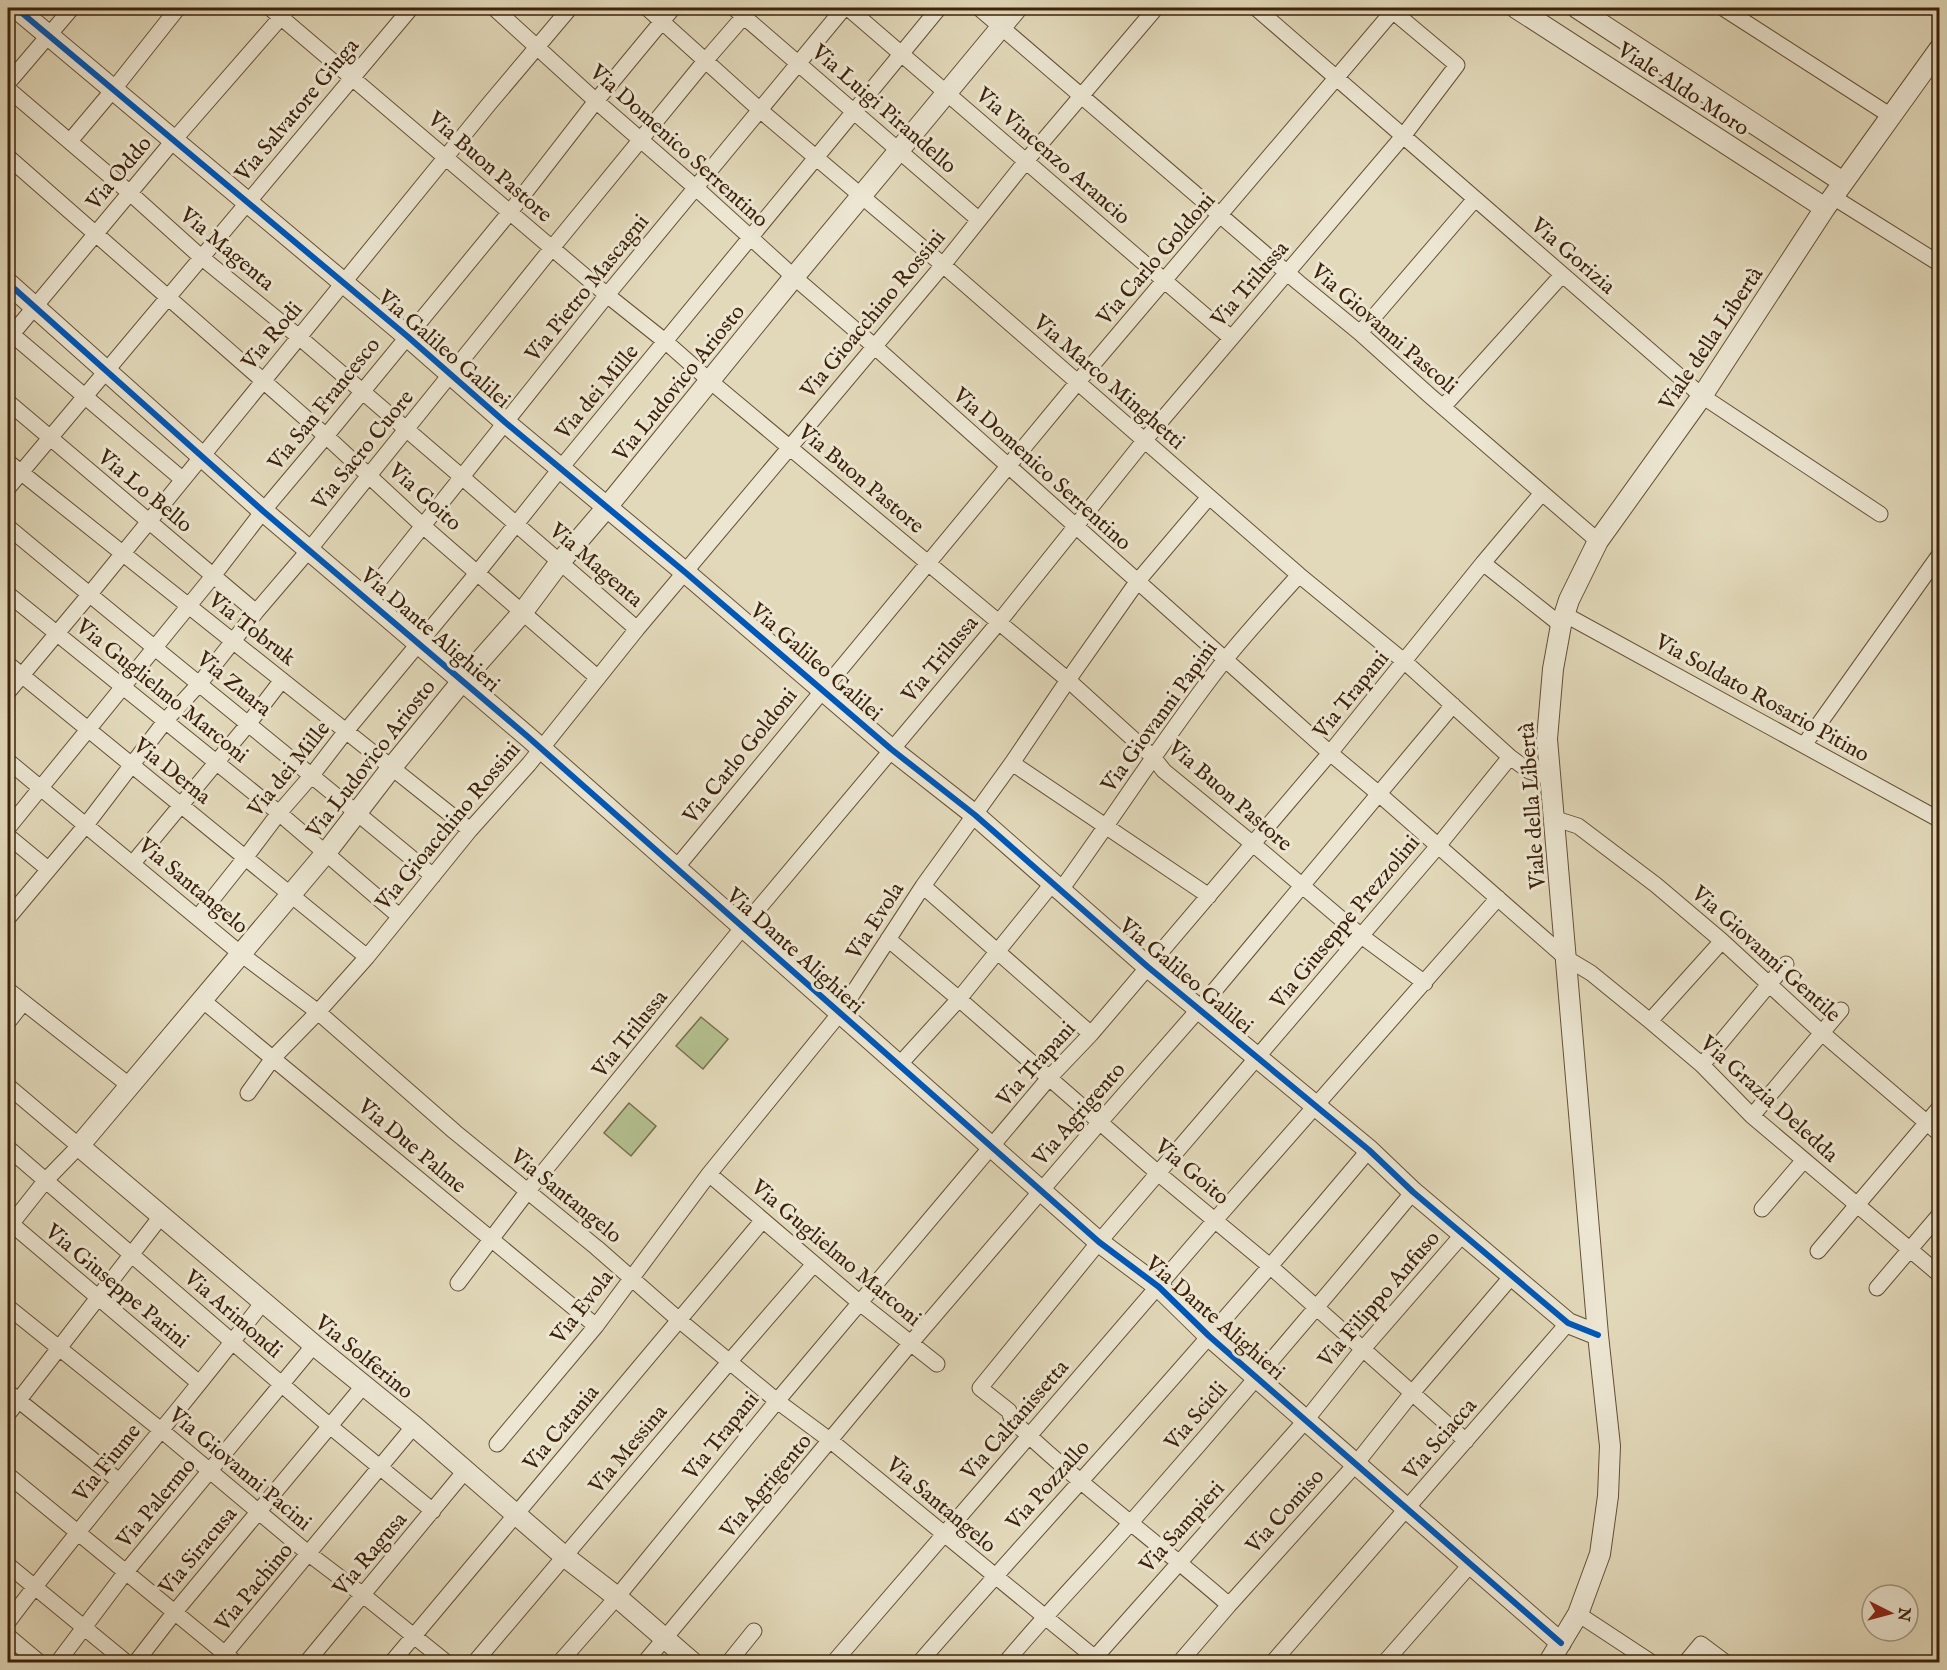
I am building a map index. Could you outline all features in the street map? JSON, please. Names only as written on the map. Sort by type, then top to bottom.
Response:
[{"type":"street","name":"Via Galileo Galilei","points":[[16,8],[452,374],[506,423],[686,573],[891,749],[975,815],[1148,966],[1369,1150],[1413,1192],[1512,1276],[1569,1323],[1598,1335]]},
{"type":"street","points":[[8,83],[72,8]]},
{"type":"street","points":[[70,141],[178,8]]},
{"type":"street","name":"Via Salvatore Giuga","points":[[8,488],[411,8]]},
{"type":"street","name":"Via Domenico Serrentino","points":[[494,8],[1137,582],[1566,958]]},
{"type":"street","name":"Via Rodi","points":[[8,692],[570,8]]},
{"type":"street","name":"Via Marco Minghetti","points":[[647,8],[761,111],[943,265],[1209,497],[1405,662],[1510,757],[1529,771],[1550,777]]},
{"type":"street","name":"Via San Francesco","points":[[8,828],[263,511],[510,212],[596,101],[673,8]]},
{"type":"street","name":"Via Vincenzo Arancio","points":[[846,8],[1231,338]]},
{"type":"street","name":"Via Pietro Mascagni","points":[[366,597],[607,295],[846,8]]},
{"type":"street","name":"Via dei Mille","points":[[198,917],[418,642],[478,572],[939,8]]},
{"type":"street","name":"Via Giovanni Pascoli","points":[[979,8],[1360,333],[1598,541]]},
{"type":"street","name":"Via Ludovico Ariosto","points":[[9,1225],[46,1180],[79,1146],[326,854],[392,767],[463,680],[522,613],[560,562],[1017,8]]},
{"type":"street","name":"Via Gioacchino Rossini","points":[[248,1093],[273,1058],[367,957],[637,629],[943,265],[1026,161],[1156,8]]},
{"type":"street","name":"Via Gorizia","points":[[1256,8],[1702,396],[1880,514]]},
{"type":"street","name":"Viale Aldo Moro","points":[[1516,8],[1834,196]]},
{"type":"street","points":[[1577,8],[1834,196],[1940,264]]},
{"type":"street","points":[[1723,8],[1891,116]]},
{"type":"street","name":"Via Carlo Goldoni","points":[[676,868],[1077,383],[1337,79],[1391,9]]},
{"type":"street","name":"Via Trilussa","points":[[458,1283],[527,1192],[743,927],[999,622],[1144,441],[1404,135],[1457,65],[1391,9]]},
{"type":"street","name":"Via Luigi Pirandello","points":[[743,10],[799,64],[978,219]]},
{"type":"street","name":"Via Sacro Cuore","points":[[8,918],[86,825],[166,720],[200,683],[452,374],[705,61],[743,10]]},
{"type":"street","name":"Via Buon Pastore","points":[[280,11],[352,77],[607,295],[1068,680],[1153,757],[1164,771],[1360,935],[1425,983]]},
{"type":"street","name":"Via Oddo","points":[[9,335],[96,235],[280,11]]},
{"type":"street","name":"Viale della Libertà","points":[[1549,1662],[1578,1614],[1600,1554],[1608,1496],[1610,1446],[1598,1335],[1556,819],[1547,739],[1553,669],[1563,620],[1569,600],[1598,541],[1702,396],[1834,196],[1940,48]]},
{"type":"street","name":"Via Magenta","points":[[8,89],[637,629]]},
{"type":"street","name":"Via Goito","points":[[8,157],[326,436],[423,526],[598,678]]},
{"type":"street","points":[[1360,333],[1475,200]]},
{"type":"street","points":[[1443,407],[1562,276]]},
{"type":"street","name":"Via Dante Alighieri","points":[[8,283],[263,511],[541,748],[1041,1191],[1100,1242],[1159,1287],[1209,1336],[1561,1643]]},
{"type":"street","points":[[9,335],[182,479]]},
{"type":"street","name":"Via Lo Bello","points":[[8,402],[256,612]]},
{"type":"street","name":"Via Tobruk","points":[[8,462],[471,830]]},
{"type":"street","name":"Via Trapani","points":[[560,1662],[617,1597],[777,1401],[1049,1078],[1091,1034],[1330,753],[1542,493]]},
{"type":"street","name":"Via Evola","points":[[497,1444],[596,1326],[709,1174],[840,1013],[923,886],[1012,763],[1137,582],[1209,497]]},
{"type":"street","name":"Via Zuara","points":[[8,527],[433,876]]},
{"type":"street","points":[[1804,746],[1940,554]]},
{"type":"street","points":[[1483,563],[1563,620]]},
{"type":"street","name":"Via Giovanni Papini","points":[[899,1065],[1107,827],[1153,757],[1225,659],[1299,574]]},
{"type":"street","name":"Via Guglielmo Marconi","points":[[8,594],[279,813],[399,916]]},
{"type":"street","name":"Via Soldato Rosario Pitino","points":[[1563,620],[1940,820]]},
{"type":"street","name":"Via Derna","points":[[8,664],[367,957]]},
{"type":"street","points":[[133,863],[282,680]]},
{"type":"street","name":"Via Agrigento","points":[[645,1662],[910,1344],[1303,886],[1453,705]]},
{"type":"street","name":"Via Giuseppe Prezzolini","points":[[1029,1436],[1012,1420],[1009,1411],[980,1388],[1100,1242],[1438,846],[1510,757]]},
{"type":"street","name":"Via Santangelo","points":[[8,761],[241,954],[318,1012],[679,1320],[945,1534],[1095,1661]]},
{"type":"street","points":[[1012,763],[1209,896]]},
{"type":"street","name":"Via Giovanni Gentile","points":[[1556,819],[1578,826],[1656,885],[1770,984],[1821,1033],[1940,1134]]},
{"type":"street","points":[[8,836],[48,869]]},
{"type":"street","points":[[923,886],[1091,1034]]},
{"type":"street","name":"Via Caltanissetta","points":[[834,1662],[1498,898]]},
{"type":"street","name":"Via Goito","points":[[888,939],[1159,1174],[1271,1267],[1466,1441]]},
{"type":"street","points":[[1650,1021],[1722,941]]},
{"type":"street","name":"Via Grazia Deledda","points":[[1566,958],[1591,973],[1702,1065],[1752,1116],[1940,1275]]},
{"type":"street","points":[[1702,1065],[1786,964]]},
{"type":"street","points":[[8,990],[130,1086]]},
{"type":"street","name":"Via Due Palme","points":[[201,999],[596,1326]]},
{"type":"street","points":[[8,1022],[23,1003]]},
{"type":"street","points":[[1752,1116],[1841,1010]]},
{"type":"street","name":"Via Solferino","points":[[8,1086],[692,1662]]},
{"type":"street","points":[[1818,1251],[1940,1107]]},
{"type":"street","name":"Via Arimondi","points":[[8,1148],[380,1469],[433,1511]]},
{"type":"street","name":"Via Pozzallo","points":[[920,1662],[1271,1267],[1369,1150]]},
{"type":"street","points":[[1762,1209],[1804,1160]]},
{"type":"street","name":"Via Guglielmo Marconi","points":[[709,1174],[860,1303],[937,1364]]},
{"type":"street","name":"Via Scicli","points":[[1006,1662],[1043,1617],[1131,1523],[1258,1378],[1413,1192]]},
{"type":"street","points":[[1877,1288],[1940,1214]]},
{"type":"street","points":[[8,1414],[13,1396],[59,1349],[162,1215]]},
{"type":"street","name":"Via Catania","points":[[392,1662],[763,1220]]},
{"type":"street","name":"Via Giuseppe Parini","points":[[9,1225],[199,1383]]},
{"type":"street","name":"Via Filippo Anfuso","points":[[1306,1420],[1362,1350],[1463,1234]]},
{"type":"street","name":"Via Messina","points":[[475,1662],[814,1264]]},
{"type":"street","name":"Via Comiso","points":[[1180,1662],[1355,1465],[1412,1393],[1512,1276]]},
{"type":"street","name":"Via Fiume","points":[[8,1622],[263,1302]]},
{"type":"street","name":"Via Giovanni Pacini","points":[[8,1307],[161,1430],[309,1554],[446,1662]]},
{"type":"street","name":"Via Sciacca","points":[[1273,1662],[1569,1323]]},
{"type":"street","name":"Via Palermo","points":[[58,1662],[125,1573],[314,1345]]},
{"type":"street","name":"Via Siracusa","points":[[136,1662],[174,1613],[364,1385]]},
{"type":"street","points":[[13,1396],[119,1481]]},
{"type":"street","name":"Via Sampieri","points":[[1095,1661],[1179,1562],[1306,1420]]},
{"type":"street","name":"Via Pachino","points":[[226,1660],[414,1426]]},
{"type":"street","points":[[1029,1436],[1080,1482],[1229,1605]]},
{"type":"street","name":"Via Ragusa","points":[[308,1662],[465,1471]]},
{"type":"street","points":[[8,1475],[79,1532],[226,1660]]},
{"type":"street","points":[[8,1565],[126,1662]]},
{"type":"street","points":[[1385,1662],[1470,1565]]},
{"type":"street","points":[[1578,1614],[1651,1662]]},
{"type":"street","points":[[729,1662],[754,1631]]},
{"type":"street","points":[[8,1636],[39,1662]]},
{"type":"street","points":[[1686,1662],[1701,1644],[1725,1662]]},
{"type":"green space","points":[[701,1017],[728,1039],[703,1069],[676,1046]]},
{"type":"green space","points":[[629,1103],[656,1126],[631,1156],[604,1133]]},
{"type":"cycle path","points":[[16,8],[407,336],[506,423],[686,573],[891,749],[975,815],[1148,967],[1369,1150],[1413,1192],[1568,1323],[1598,1335]]},
{"type":"cycle path","points":[[8,283],[263,511],[527,736],[1099,1242],[1159,1287],[1209,1336],[1561,1643]]}]
